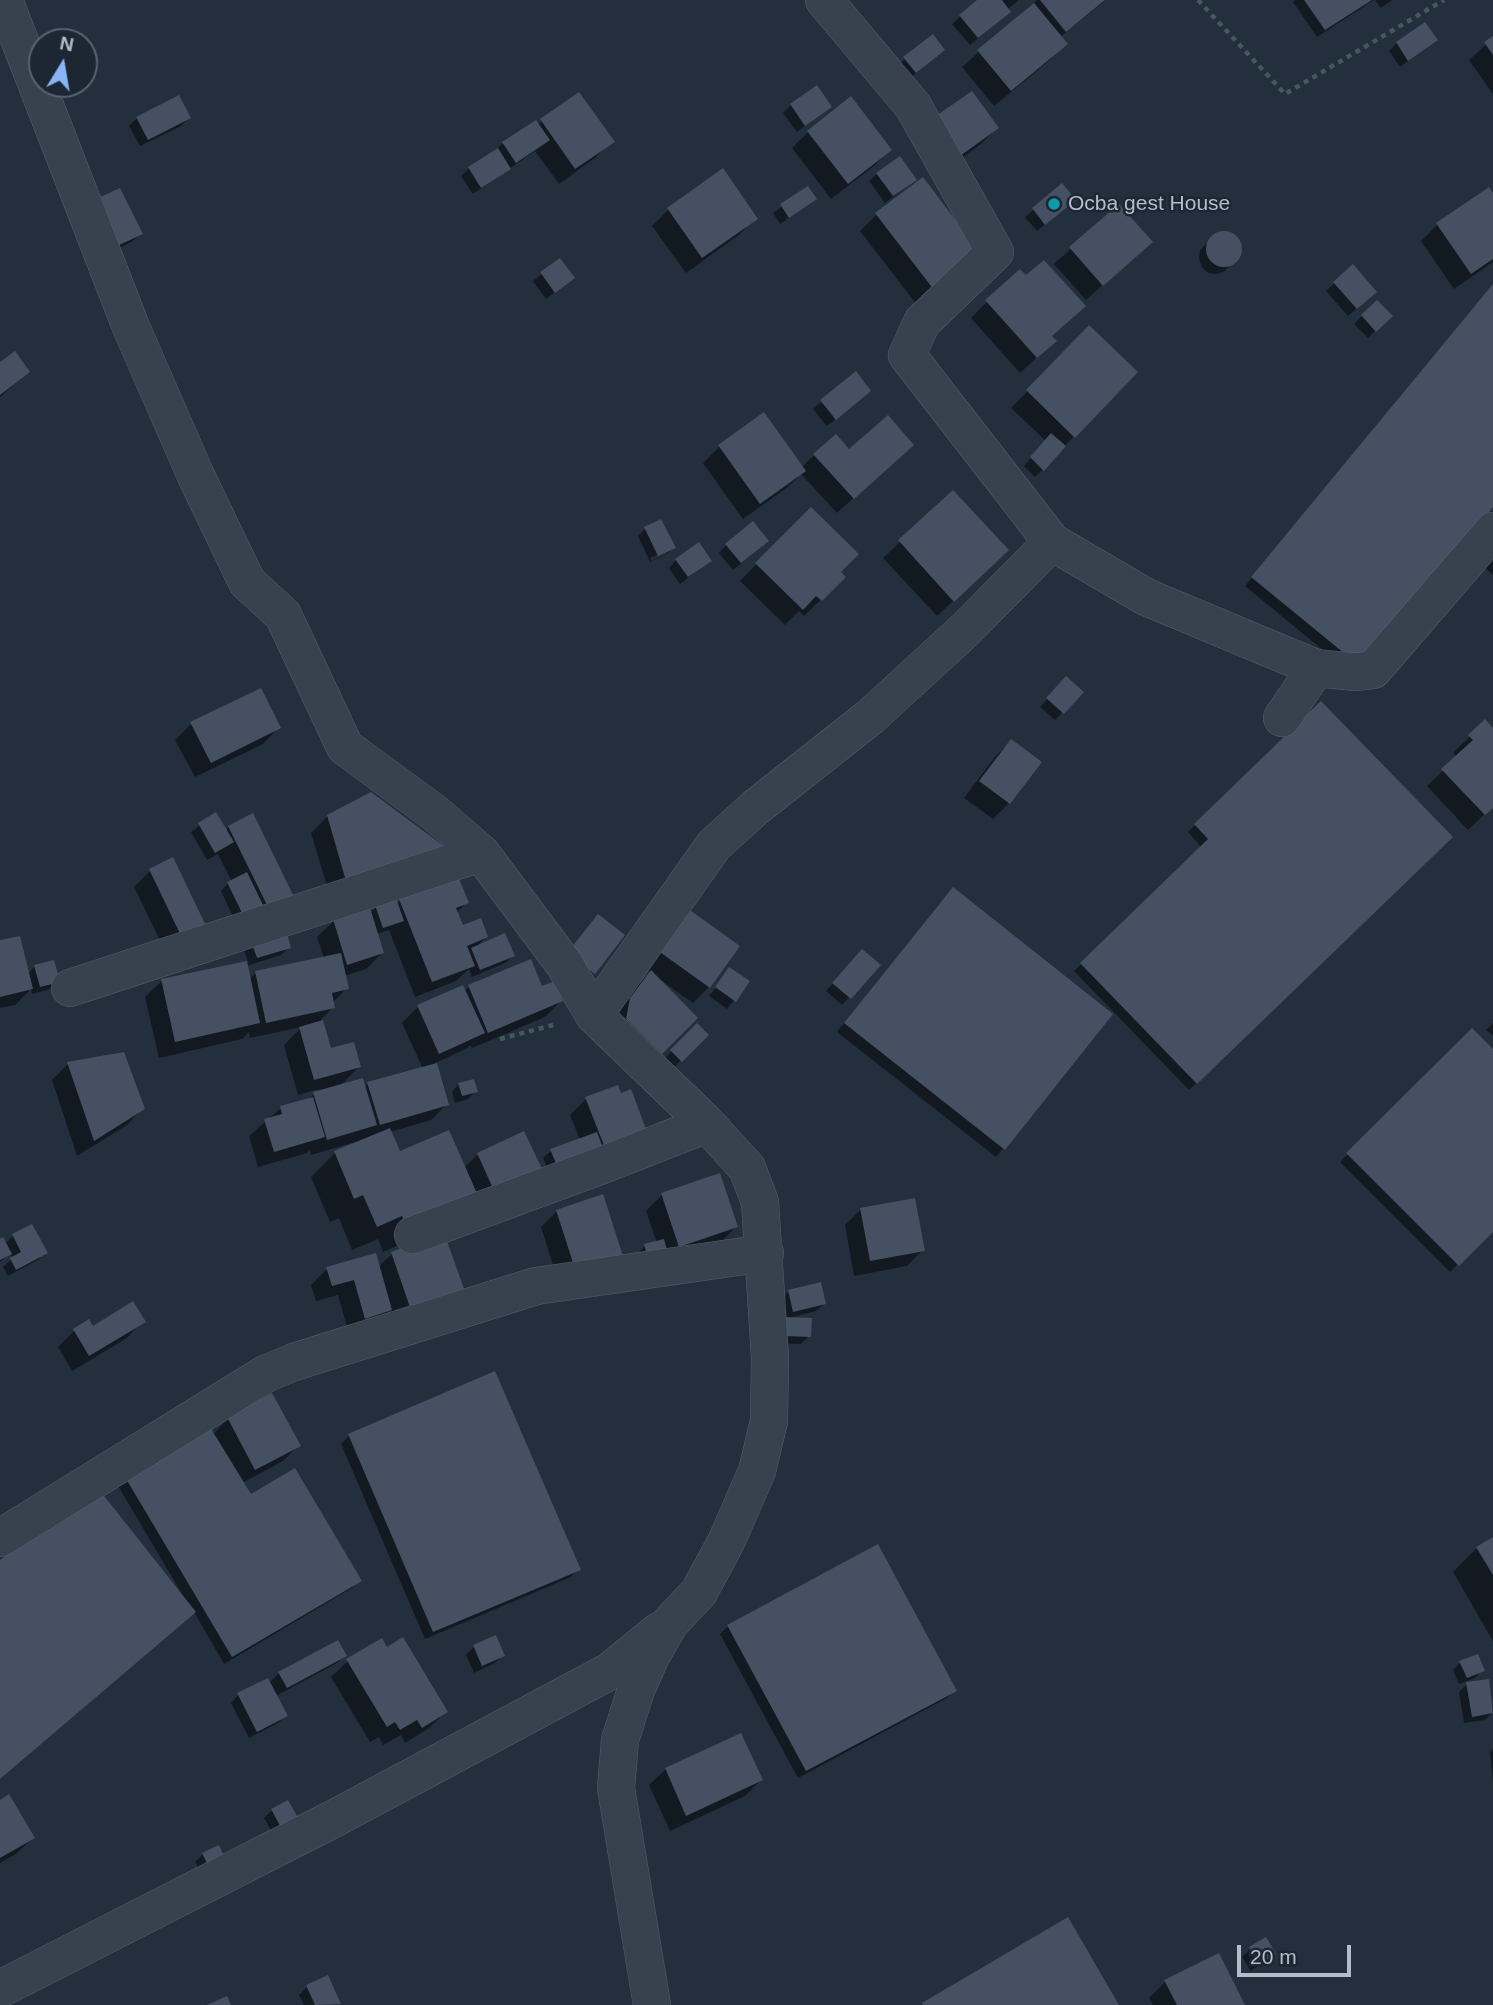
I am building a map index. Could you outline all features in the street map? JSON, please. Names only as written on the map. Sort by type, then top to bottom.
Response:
[{"type":"street","points":[[0,1989],[337,1817],[610,1671],[670,1623],[699,1592],[726,1542],[757,1471],[769,1421],[770,1358],[760,1202],[747,1168],[707,1124],[594,1015],[564,964],[481,853],[436,814],[345,747],[283,615],[247,582],[196,476],[131,327],[4,0]]},
{"type":"street","points":[[824,0],[913,106],[995,252],[922,322],[908,355],[1052,541],[1146,597],[1316,668],[1354,673],[1373,670],[1493,531]]},
{"type":"street","points":[[594,1015],[714,845],[756,807],[870,717],[965,630],[1052,541]]},
{"type":"street","points":[[1282,718],[1316,668]]},
{"type":"street","points":[[70,988],[481,853]]},
{"type":"street","points":[[413,1235],[600,1167],[707,1124]]},
{"type":"street","points":[[0,1538],[267,1373],[294,1362],[536,1286],[765,1254]]},
{"type":"street","points":[[652,2005],[616,1788],[620,1740],[632,1703],[651,1656],[670,1623]]},
{"type":"path","points":[[1198,0],[1285,94],[1444,0]]},
{"type":"path","points":[[500,1039],[594,1015]]},
{"type":"building","points":[[977,0],[1002,0],[1011,12],[978,38],[959,15]]},
{"type":"building","points":[[1040,0],[1105,0],[1066,32]]},
{"type":"building","points":[[1304,0],[1372,0],[1325,30]]},
{"type":"building","points":[[1034,3],[1068,44],[1011,91],[977,50]]},
{"type":"building","points":[[1425,22],[1438,40],[1408,61],[1396,42]]},
{"type":"building","points":[[933,34],[945,50],[916,73],[903,57]]},
{"type":"building","points":[[1493,36],[1493,55],[1484,42]]},
{"type":"building","points":[[817,85],[832,107],[805,126],[790,104]]},
{"type":"building","points":[[972,91],[999,128],[960,156],[933,118]]},
{"type":"building","points":[[579,92],[615,142],[575,169],[540,119]]},
{"type":"building","points":[[179,95],[191,118],[148,140],[136,117]]},
{"type":"building","points":[[851,96],[892,150],[848,184],[807,131]]},
{"type":"building","points":[[536,120],[550,140],[516,163],[502,142]]},
{"type":"building","points":[[498,148],[511,169],[481,188],[468,167]]},
{"type":"building","points":[[900,156],[917,180],[893,196],[876,173]]},
{"type":"building","points":[[723,168],[758,219],[702,258],[667,208]]},
{"type":"building","points":[[923,177],[981,254],[934,290],[875,213]]},
{"type":"building","name":"Ocba gest House","points":[[1062,183],[1076,200],[1045,225],[1032,208]]},
{"type":"building","points":[[808,186],[817,199],[789,218],[780,204]]},
{"type":"building","points":[[1489,187],[1493,193],[1493,259],[1471,274],[1436,223]]},
{"type":"building","points":[[120,188],[143,234],[117,246],[94,200]]},
{"type":"building","points":[[1119,204],[1153,242],[1103,286],[1069,247]]},
{"type":"building","points":[[1224,231],[1237,236],[1242,249],[1237,262],[1224,267],[1211,262],[1206,249],[1211,236]]},
{"type":"building","points":[[560,258],[575,278],[555,293],[540,272]]},
{"type":"building","points":[[1044,260],[1086,306],[1052,336],[1057,341],[1037,358],[985,300],[1020,269],[1026,275]]},
{"type":"building","points":[[1353,264],[1377,292],[1357,309],[1333,282]]},
{"type":"building","points":[[1493,284],[1493,507],[1361,667],[1251,577]]},
{"type":"building","points":[[1377,300],[1393,316],[1376,332],[1361,315]]},
{"type":"building","points":[[1089,325],[1138,372],[1075,438],[1026,390]]},
{"type":"building","points":[[15,351],[30,372],[0,395],[0,362]]},
{"type":"building","points":[[856,371],[871,391],[836,420],[820,400]]},
{"type":"building","points":[[764,412],[806,471],[760,504],[718,445]]},
{"type":"building","points":[[888,415],[914,445],[854,499],[813,454],[836,434],[849,449]]},
{"type":"building","points":[[1051,433],[1066,446],[1044,471],[1030,457]]},
{"type":"building","points":[[953,490],[1009,550],[954,602],[898,540]]},
{"type":"building","points":[[811,507],[859,554],[841,572],[846,577],[822,601],[816,596],[803,610],[755,563]]},
{"type":"building","points":[[661,519],[676,548],[658,556],[644,527]]},
{"type":"building","points":[[753,521],[769,541],[741,563],[725,544]]},
{"type":"building","points":[[699,542],[712,561],[688,577],[675,559]]},
{"type":"building","points":[[1066,676],[1084,692],[1064,714],[1046,698]]},
{"type":"building","points":[[261,688],[281,728],[211,763],[190,722]]},
{"type":"building","points":[[1321,701],[1453,837],[1197,1084],[1080,963],[1208,839],[1194,824]]},
{"type":"building","points":[[1485,719],[1493,728],[1493,808],[1485,815],[1441,769],[1473,740],[1468,735]]},
{"type":"building","points":[[1011,739],[1042,762],[1010,804],[979,781]]},
{"type":"building","points":[[371,792],[445,847],[346,881],[327,815]]},
{"type":"building","points":[[216,812],[234,842],[215,853],[198,823]]},
{"type":"building","points":[[253,813],[295,899],[270,911],[228,826]]},
{"type":"building","points":[[173,857],[209,932],[185,944],[149,869]]},
{"type":"building","points":[[247,872],[264,907],[244,917],[227,882]]},
{"type":"building","points":[[458,876],[469,903],[456,908],[463,925],[481,918],[488,937],[467,946],[475,966],[432,982],[399,899]]},
{"type":"building","points":[[953,887],[1113,1014],[1005,1150],[844,1023]]},
{"type":"building","points":[[396,898],[404,921],[383,928],[375,905]]},
{"type":"building","points":[[370,908],[384,953],[347,965],[333,919]]},
{"type":"building","points":[[687,908],[740,946],[710,988],[657,950]]},
{"type":"building","points":[[598,914],[625,935],[595,974],[568,952]]},
{"type":"building","points":[[286,930],[291,948],[257,958],[251,941]]},
{"type":"building","points":[[505,933],[515,956],[480,970],[471,948]]},
{"type":"building","points":[[20,936],[33,989],[0,997],[0,940]]},
{"type":"building","points":[[862,949],[881,965],[851,999],[832,983]]},
{"type":"building","points":[[341,953],[349,989],[332,993],[335,1008],[266,1023],[255,971]]},
{"type":"building","points":[[531,959],[542,986],[555,981],[563,1001],[488,1033],[468,985]]},
{"type":"building","points":[[54,960],[60,982],[40,987],[34,965]]},
{"type":"building","points":[[247,961],[260,1023],[175,1042],[161,979]]},
{"type":"building","points":[[729,967],[750,981],[736,1002],[715,987]]},
{"type":"building","points":[[651,970],[698,1018],[662,1054],[626,1019],[630,998]]},
{"type":"building","points":[[463,985],[485,1033],[439,1054],[417,1005]]},
{"type":"building","points":[[323,1020],[331,1048],[354,1042],[361,1067],[314,1080],[299,1027]]},
{"type":"building","points":[[697,1023],[709,1035],[682,1062],[670,1050]]},
{"type":"building","points":[[1472,1028],[1493,1049],[1493,1232],[1459,1266],[1346,1153]]},
{"type":"building","points":[[124,1052],[145,1109],[94,1141],[67,1062]]},
{"type":"building","points":[[437,1063],[449,1105],[380,1125],[367,1082]]},
{"type":"building","points":[[363,1078],[377,1125],[327,1140],[313,1092]]},
{"type":"building","points":[[474,1079],[478,1092],[462,1096],[458,1083]]},
{"type":"building","points":[[618,1085],[621,1093],[631,1089],[649,1137],[607,1153],[585,1097]]},
{"type":"building","points":[[313,1097],[325,1137],[274,1152],[264,1119],[282,1114],[280,1106]]},
{"type":"building","points":[[390,1128],[400,1151],[449,1130],[479,1198],[407,1229],[402,1216],[377,1227],[363,1195],[354,1199],[334,1151]]},
{"type":"building","points":[[524,1131],[544,1173],[496,1195],[477,1153]]},
{"type":"building","points":[[597,1132],[606,1156],[560,1173],[550,1149]]},
{"type":"building","points":[[720,1173],[738,1227],[679,1247],[661,1193]]},
{"type":"building","points":[[603,1194],[623,1256],[576,1272],[556,1210]]},
{"type":"building","points":[[915,1198],[925,1251],[870,1261],[860,1208]]},
{"type":"building","points":[[32,1224],[48,1253],[16,1270],[10,1258],[21,1252],[12,1234]]},
{"type":"building","points":[[444,1233],[467,1297],[413,1316],[391,1252]]},
{"type":"building","points":[[3,1237],[12,1254],[0,1260],[0,1239]]},
{"type":"building","points":[[664,1239],[669,1258],[649,1263],[644,1244]]},
{"type":"building","points":[[376,1253],[392,1310],[365,1319],[354,1280],[332,1286],[326,1267]]},
{"type":"building","points":[[821,1282],[826,1304],[793,1312],[788,1290]]},
{"type":"building","points":[[133,1301],[146,1322],[89,1356],[73,1329],[89,1319],[93,1326]]},
{"type":"building","points":[[783,1317],[812,1318],[811,1337],[783,1336]]},
{"type":"building","points":[[495,1371],[581,1570],[433,1632],[348,1434]]},
{"type":"building","points":[[272,1393],[301,1446],[255,1470],[227,1417]]},
{"type":"building","points":[[210,1427],[251,1494],[295,1468],[362,1581],[232,1657],[125,1477]]},
{"type":"building","points":[[101,1492],[196,1612],[0,1779],[0,1560]]},
{"type":"building","points":[[1493,1537],[1493,1575],[1476,1547]]},
{"type":"building","points":[[878,1544],[957,1691],[806,1771],[727,1625]]},
{"type":"building","points":[[496,1635],[505,1656],[482,1666],[473,1645]]},
{"type":"building","points":[[403,1637],[448,1712],[422,1728],[417,1720],[400,1730],[395,1722],[387,1727],[346,1659],[382,1638],[387,1647]]},
{"type":"building","points":[[338,1640],[347,1656],[287,1688],[278,1672]]},
{"type":"building","points":[[1478,1654],[1485,1671],[1467,1678],[1459,1661]]},
{"type":"building","points":[[268,1678],[288,1716],[257,1732],[237,1693]]},
{"type":"building","points":[[1489,1679],[1493,1713],[1472,1717],[1466,1682]]},
{"type":"building","points":[[741,1733],[763,1780],[686,1816],[665,1768]]},
{"type":"building","points":[[9,1794],[35,1838],[0,1858],[0,1800]]},
{"type":"building","points":[[288,1800],[301,1823],[284,1833],[271,1809]]},
{"type":"building","points":[[219,1845],[225,1859],[209,1867],[202,1853]]},
{"type":"building","points":[[1068,1917],[1119,2005],[923,2005],[922,2003]]},
{"type":"building","points":[[1266,1937],[1276,1954],[1259,1965],[1249,1947]]},
{"type":"building","points":[[1219,1953],[1245,2005],[1177,2005],[1164,1980]]},
{"type":"building","points":[[328,1975],[341,2004],[315,2005],[306,1985]]},
{"type":"building","points":[[227,1996],[231,2005],[207,2005]]},
{"type":"place","name":"Ocba gest House","points":[[1054,204]]}]
